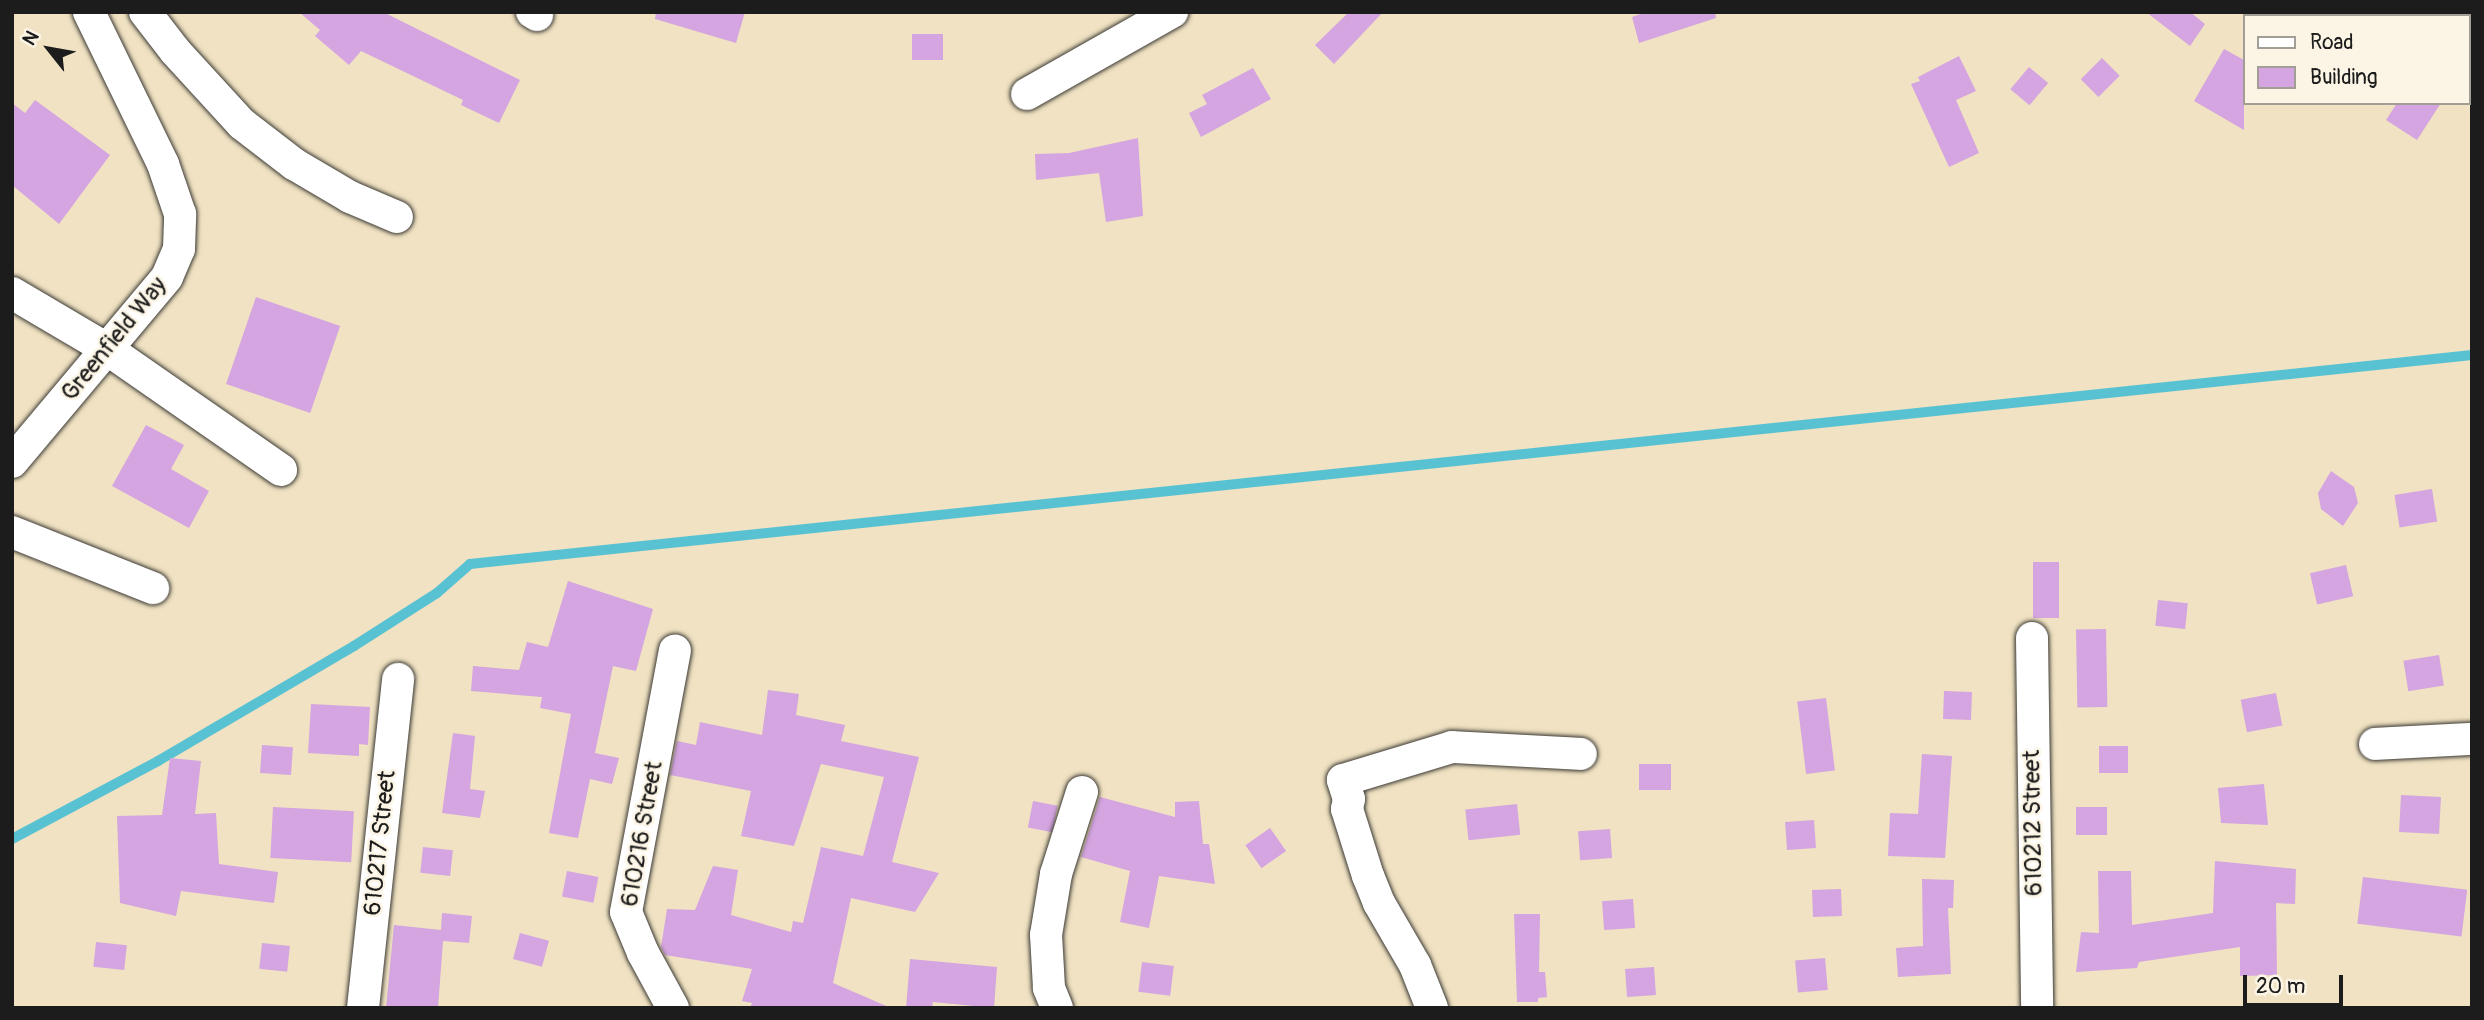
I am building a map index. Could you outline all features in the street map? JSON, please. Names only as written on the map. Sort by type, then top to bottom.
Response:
[{"type":"street","name":"Greenfield Way","points":[[12,462],[167,277],[179,250],[180,214],[163,164],[89,12]]},
{"type":"street","points":[[145,12],[175,51],[242,124],[294,164],[350,197],[397,218]]},
{"type":"street","points":[[1027,93],[1172,12]]},
{"type":"street","points":[[12,293],[107,349],[281,470]]},
{"type":"street","points":[[12,532],[153,588]]},
{"type":"street","name":"610212 Street","points":[[2032,638],[2037,1008]]},
{"type":"street","name":"610216 Street","points":[[673,1008],[643,953],[626,912],[675,651]]},
{"type":"street","name":"610217 Street","points":[[363,1008],[398,679]]},
{"type":"street","points":[[2375,744],[2472,739]]},
{"type":"street","points":[[1432,1008],[1415,965],[1379,903],[1368,876],[1347,809],[1349,800],[1343,780],[1452,747],[1581,754]]},
{"type":"street","points":[[1057,1008],[1049,988],[1046,935],[1056,874],[1082,792]]},
{"type":"building","points":[[299,12],[383,12],[520,80],[499,123],[461,105],[463,100],[361,51],[349,65],[315,36],[320,30]]},
{"type":"building","points":[[656,12],[745,12],[736,43],[655,19]]},
{"type":"building","points":[[1349,12],[1383,12],[1334,64],[1315,45]]},
{"type":"building","points":[[1646,12],[1715,12],[1716,18],[1639,43],[1632,17]]},
{"type":"building","points":[[2146,12],[2190,12],[2205,24],[2190,46]]},
{"type":"building","points":[[912,34],[943,34],[943,60],[912,60]]},
{"type":"building","points":[[2224,49],[2242,59],[2244,130],[2194,101]]},
{"type":"building","points":[[1959,56],[1976,91],[1956,100],[1979,153],[1949,167],[1911,84],[1920,81],[1918,77]]},
{"type":"building","points":[[2102,58],[2120,76],[2098,97],[2081,79]]},
{"type":"building","points":[[2029,67],[2048,83],[2030,105],[2010,89]]},
{"type":"building","points":[[1253,68],[1271,99],[1201,137],[1189,113],[1207,104],[1202,95]]},
{"type":"building","points":[[35,100],[110,155],[59,224],[12,185],[12,103],[25,113]]},
{"type":"building","points":[[2396,105],[2440,105],[2417,140],[2386,120]]},
{"type":"building","points":[[1138,138],[1143,216],[1106,222],[1099,173],[1036,180],[1035,154],[1069,153]]},
{"type":"building","points":[[256,297],[340,326],[310,413],[226,384]]},
{"type":"building","points":[[146,425],[184,445],[171,469],[209,491],[189,528],[112,486]]},
{"type":"building","points":[[2331,471],[2354,487],[2358,503],[2343,526],[2321,509],[2318,493]]},
{"type":"building","points":[[2432,489],[2437,522],[2400,528],[2394,495]]},
{"type":"building","points":[[2033,562],[2059,562],[2059,618],[2033,618]]},
{"type":"building","points":[[2346,565],[2353,596],[2317,605],[2310,573]]},
{"type":"building","points":[[568,581],[653,609],[636,671],[613,666],[595,753],[619,758],[612,784],[590,779],[578,838],[549,833],[571,714],[540,708],[542,697],[471,691],[473,666],[519,670],[527,642],[548,647]]},
{"type":"building","points":[[2158,600],[2188,603],[2185,629],[2155,626]]},
{"type":"building","points":[[2106,629],[2107,707],[2077,708],[2076,630]]},
{"type":"building","points":[[2439,655],[2444,686],[2408,691],[2403,661]]},
{"type":"building","points":[[768,690],[799,694],[796,715],[845,725],[841,741],[919,757],[892,862],[939,873],[915,912],[851,898],[833,983],[891,1008],[750,1008],[752,1003],[742,1001],[752,969],[665,955],[661,947],[667,909],[695,910],[713,866],[738,870],[731,915],[791,932],[793,921],[803,923],[821,847],[863,856],[884,777],[821,764],[794,846],[741,836],[751,791],[670,775],[677,741],[696,745],[700,722],[762,735]]},
{"type":"building","points":[[1944,691],[1972,692],[1971,720],[1943,719]]},
{"type":"building","points":[[2276,693],[2282,725],[2247,732],[2241,700]]},
{"type":"building","points":[[1826,698],[1835,770],[1806,774],[1797,702]]},
{"type":"building","points":[[311,704],[370,707],[368,745],[359,744],[359,756],[308,753]]},
{"type":"building","points":[[453,733],[475,736],[470,789],[485,791],[480,818],[442,813]]},
{"type":"building","points":[[262,745],[293,747],[291,775],[260,773]]},
{"type":"building","points":[[2099,746],[2128,746],[2128,773],[2099,773]]},
{"type":"building","points":[[1922,754],[1952,756],[1945,858],[1888,856],[1890,813],[1918,814]]},
{"type":"building","points":[[170,758],[201,761],[195,814],[216,813],[219,864],[278,872],[274,903],[181,891],[176,916],[120,903],[117,816],[162,815]]},
{"type":"building","points":[[1639,764],[1671,764],[1671,790],[1639,790]]},
{"type":"building","points":[[2264,784],[2268,825],[2221,823],[2218,788]]},
{"type":"building","points":[[2401,795],[2441,797],[2439,834],[2399,832]]},
{"type":"building","points":[[1100,797],[1175,817],[1175,802],[1199,801],[1203,844],[1209,844],[1215,884],[1159,876],[1149,928],[1120,922],[1130,871],[1081,857]]},
{"type":"building","points":[[1033,801],[1058,806],[1052,832],[1028,828]]},
{"type":"building","points":[[1517,804],[1520,835],[1469,840],[1465,809]]},
{"type":"building","points":[[273,807],[354,811],[351,862],[270,858]]},
{"type":"building","points":[[2076,807],[2107,807],[2107,835],[2076,835]]},
{"type":"building","points":[[1814,820],[1816,848],[1787,850],[1785,822]]},
{"type":"building","points":[[1270,828],[1286,851],[1261,868],[1245,845]]},
{"type":"building","points":[[1610,829],[1612,858],[1580,860],[1578,831]]},
{"type":"building","points":[[423,847],[453,850],[450,876],[420,873]]},
{"type":"building","points":[[2215,861],[2296,869],[2295,904],[2276,903],[2277,975],[2240,976],[2240,947],[2139,962],[2137,968],[2076,972],[2081,932],[2099,933],[2098,871],[2131,871],[2132,925],[2213,913]]},
{"type":"building","points":[[567,871],[598,877],[593,903],[562,897]]},
{"type":"building","points":[[2363,877],[2467,890],[2461,936],[2357,924]]},
{"type":"building","points":[[1922,879],[1954,880],[1953,908],[1948,908],[1951,974],[1898,977],[1896,948],[1923,946]]},
{"type":"building","points":[[1841,889],[1842,916],[1813,917],[1812,890]]},
{"type":"building","points":[[1633,899],[1635,928],[1604,930],[1602,901]]},
{"type":"building","points":[[442,913],[472,916],[469,943],[443,941],[438,1008],[386,1008],[394,925],[441,930]]},
{"type":"building","points":[[1514,914],[1540,914],[1539,972],[1545,972],[1547,997],[1538,998],[1538,1002],[1517,1002]]},
{"type":"building","points":[[520,933],[549,941],[542,967],[513,959]]},
{"type":"building","points":[[96,942],[127,945],[124,970],[93,967]]},
{"type":"building","points":[[262,943],[290,946],[287,972],[259,969]]},
{"type":"building","points":[[1825,958],[1828,990],[1798,992],[1795,961]]},
{"type":"building","points":[[910,959],[997,967],[994,1008],[933,1002],[932,1008],[906,1008]]},
{"type":"building","points":[[1142,962],[1174,966],[1170,996],[1138,992]]},
{"type":"building","points":[[1654,967],[1656,995],[1627,997],[1625,969]]},
{"type":"waterway","points":[[12,839],[158,761],[354,646],[437,593],[470,564],[2472,355]]}]
